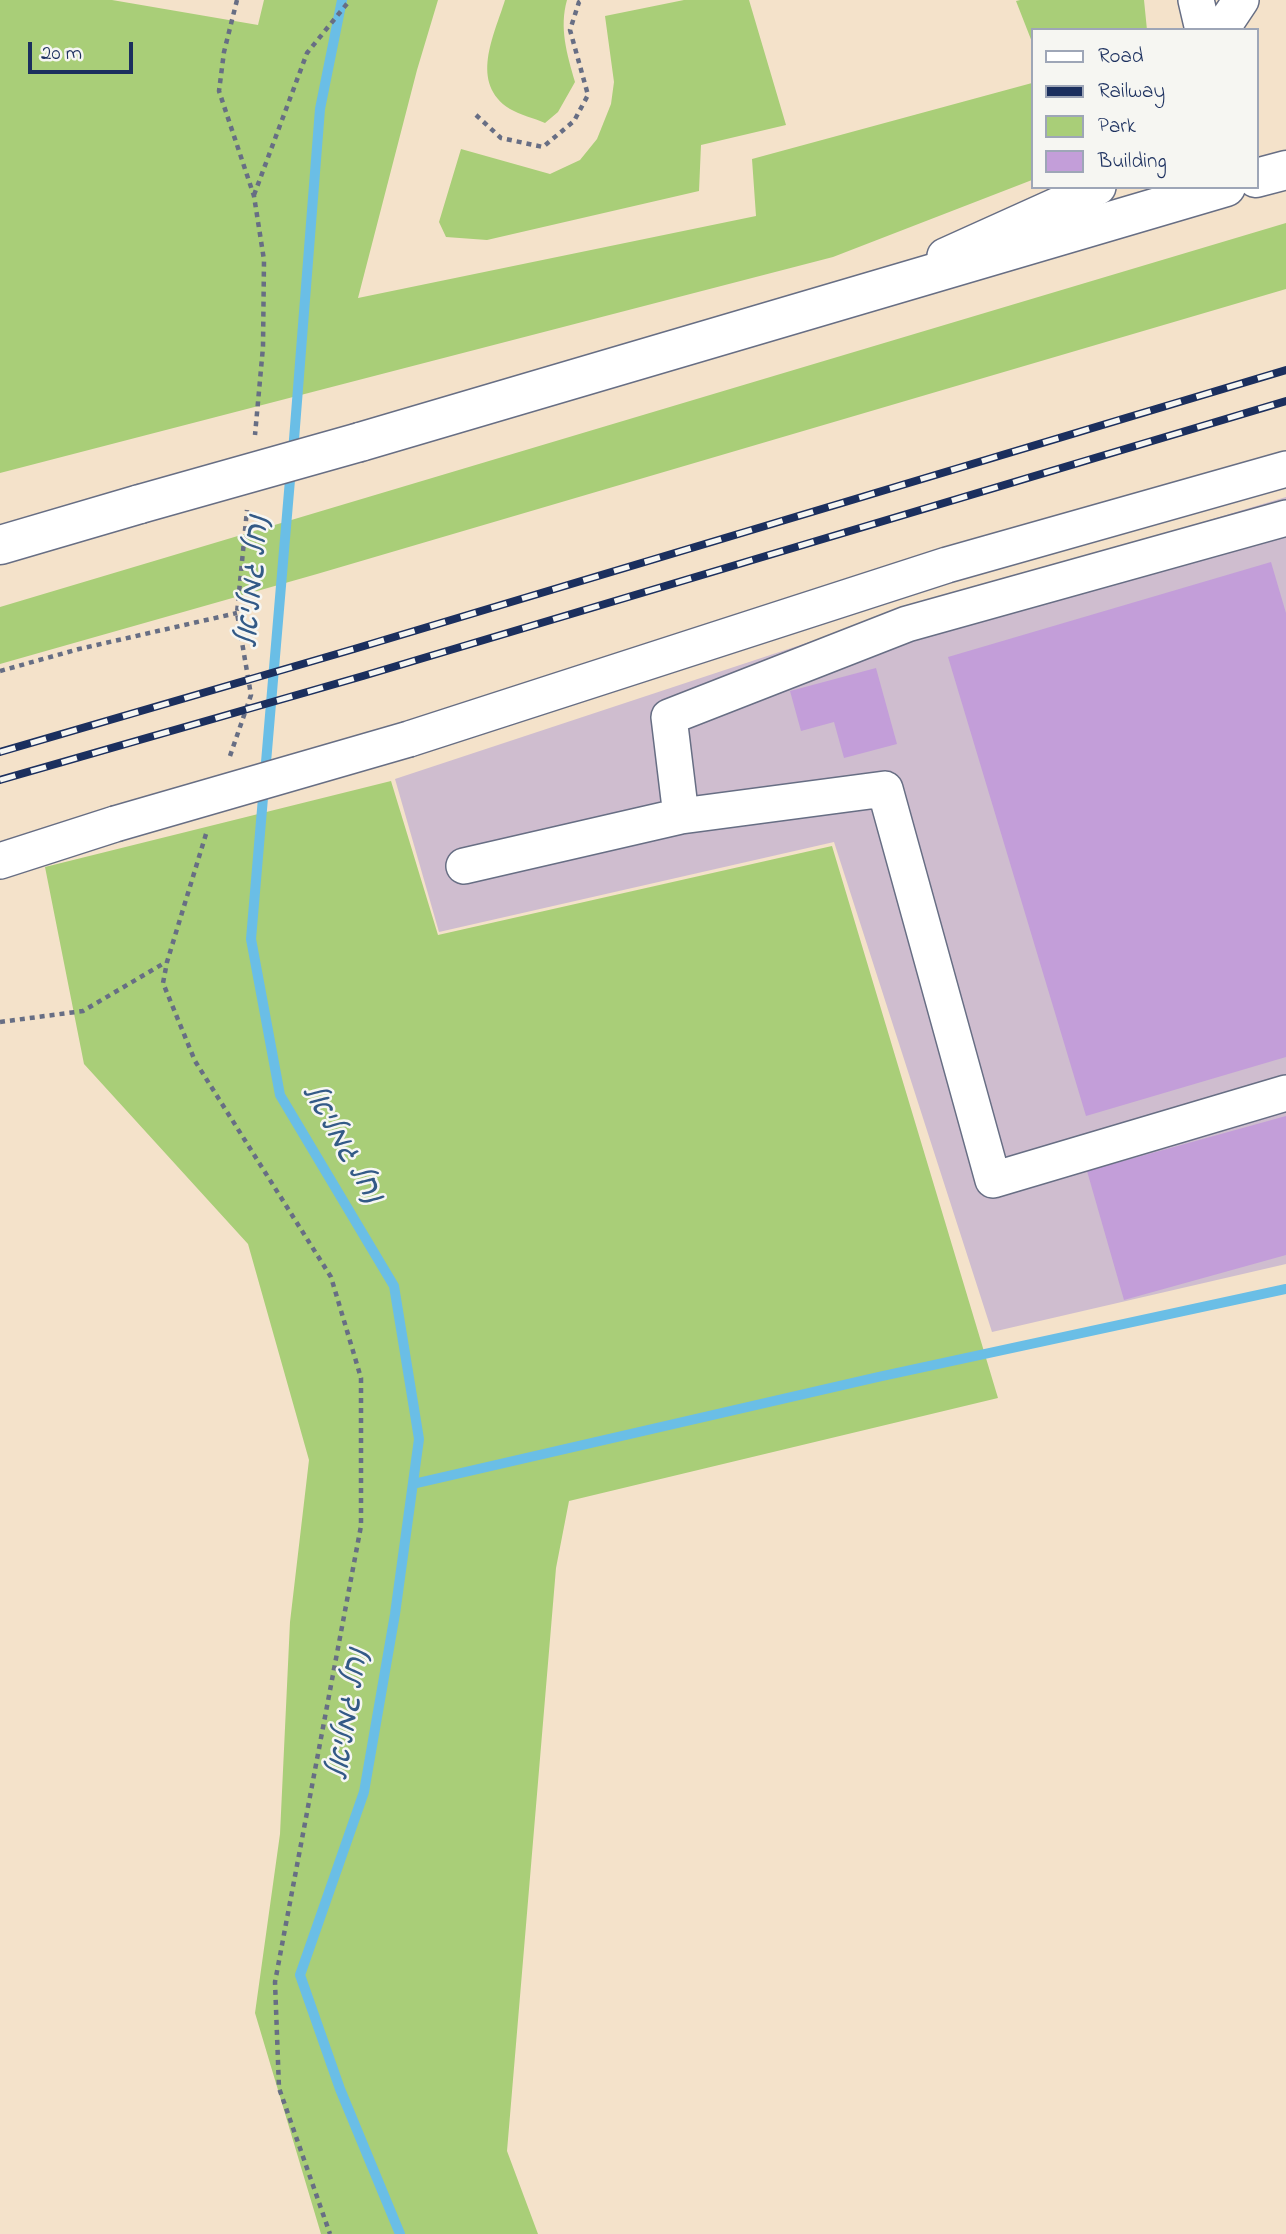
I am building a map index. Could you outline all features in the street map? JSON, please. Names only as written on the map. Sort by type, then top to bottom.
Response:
[{"type":"main road","points":[[1258,177],[1286,170]]},
{"type":"main road","points":[[0,545],[1219,189]]},
{"type":"street","points":[[1196,0],[1203,28]]},
{"type":"street","points":[[1223,28],[1241,0]]},
{"type":"street","points":[[853,298],[1094,189]]},
{"type":"street","points":[[0,861],[114,824],[409,739],[947,565],[1286,469]]},
{"type":"street","points":[[681,816],[669,717],[907,624],[1286,518]]},
{"type":"street","points":[[464,866],[681,816],[885,789],[993,1180],[1286,1093]]},
{"type":"path","points":[[237,0],[224,52],[219,91],[254,196],[264,260],[263,347]]},
{"type":"path","points":[[254,196],[307,53],[350,0]]},
{"type":"path","points":[[476,115],[501,138],[543,147],[574,121],[588,95],[570,30],[582,0]]},
{"type":"path","points":[[0,671],[79,649],[237,613],[251,695],[229,761]]},
{"type":"path","points":[[208,828],[163,983],[195,1061],[331,1277],[361,1378],[360,1526],[275,1982],[279,2088],[330,2234]]},
{"type":"path","points":[[0,1022],[83,1011],[167,962]]},
{"type":"shaded area","points":[[1286,497],[1286,1264],[992,1332],[834,842],[439,932],[395,779],[858,626]]},
{"type":"green space","points":[[0,0],[112,0],[258,25],[264,0],[438,0],[417,70],[358,298],[756,216],[752,159],[1030,84],[1030,181],[833,257],[0,473]]},
{"type":"green space","points":[[505,0],[567,0],[564,31],[575,82],[558,112],[545,123],[510,109],[490,86],[488,58]]},
{"type":"green space","points":[[684,0],[749,0],[786,125],[701,145],[699,191],[487,240],[446,237],[439,222],[461,149],[550,174],[580,160],[597,139],[611,104],[614,82],[605,16]]},
{"type":"green space","points":[[1144,0],[1147,28],[1030,28],[1030,37],[1016,1]]},
{"type":"green space","points":[[1286,223],[1286,289],[317,574],[0,664],[0,607]]},
{"type":"green space","points":[[391,781],[438,935],[832,846],[998,1398],[569,1501],[556,1568],[507,2151],[538,2234],[321,2234],[255,2013],[280,1834],[290,1622],[309,1460],[248,1244],[84,1064],[45,867]]},
{"type":"building","points":[[1271,562],[1286,613],[1286,1057],[1086,1116],[948,657]]},
{"type":"building","points":[[876,668],[897,744],[844,758],[834,722],[801,731],[790,691]]},
{"type":"building","points":[[1286,1116],[1286,1255],[1124,1300],[1087,1171]]},
{"type":"waterway","name":"נחל גמליאל","points":[[293,452],[320,109],[342,0]]},
{"type":"waterway","name":"נחל גמליאל","points":[[291,468],[251,939],[280,1095],[394,1286],[419,1439],[395,1614],[364,1792],[300,1975],[340,2089],[400,2234]]},
{"type":"waterway","points":[[413,1484],[878,1377],[1286,1289]]},
{"type":"railway","points":[[0,752],[1286,370]]},
{"type":"railway","points":[[0,780],[363,676],[1286,401]]}]
